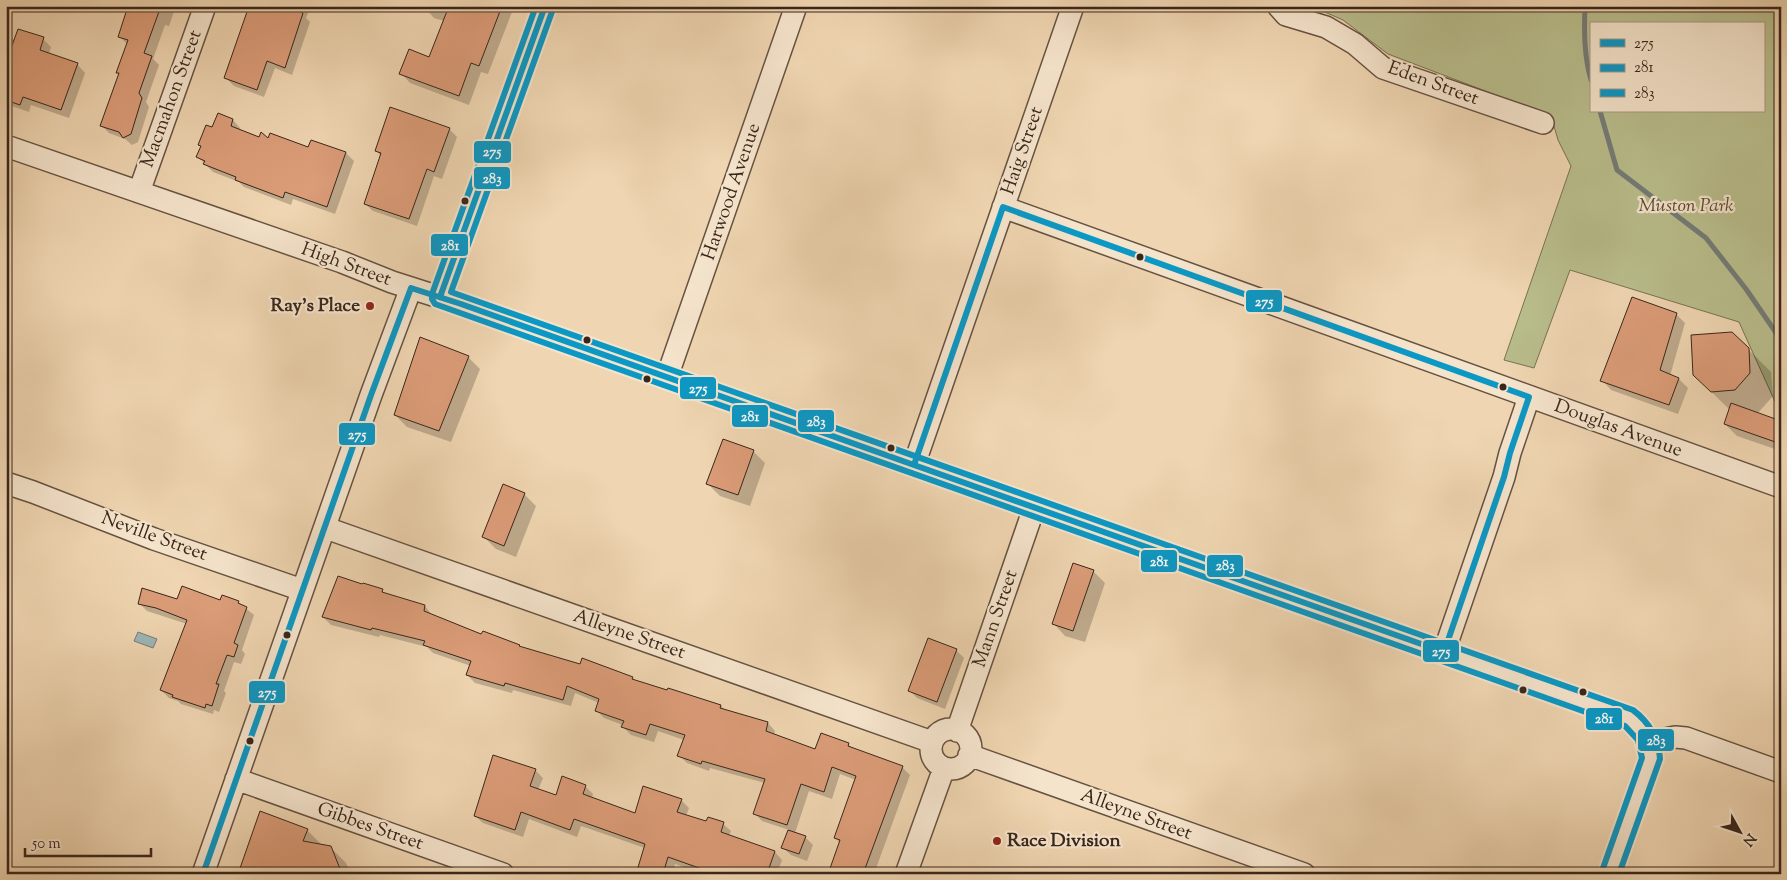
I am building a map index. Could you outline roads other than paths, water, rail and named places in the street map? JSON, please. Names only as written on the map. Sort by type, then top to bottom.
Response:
[{"type":"street","name":"Macmahon Street","points":[[139,192],[205,6]]},
{"type":"street","points":[[440,297],[545,6]]},
{"type":"street","name":"Harwood Avenue","points":[[667,377],[796,6]]},
{"type":"street","name":"Haig Street","points":[[914,465],[1073,6]]},
{"type":"street","name":"Eden Street","points":[[1278,6],[1286,16],[1326,27],[1355,44],[1383,68],[1543,123]]},
{"type":"street","name":"High Street","points":[[6,146],[342,262],[1629,718],[1640,726],[1650,742]]},
{"type":"street","name":"Douglas Avenue","points":[[1003,207],[1781,487]]},
{"type":"street","points":[[203,874],[302,590],[326,528],[371,395],[411,288]]},
{"type":"street","points":[[1444,652],[1504,477],[1529,397]]},
{"type":"street","name":"Neville Street","points":[[6,483],[302,590]]},
{"type":"street","name":"Mann Street","points":[[957,730],[1034,508]]},
{"type":"street","name":"Alleyne Street","points":[[326,528],[932,742]]},
{"type":"street","points":[[951,729],[957,730],[967,738],[970,755],[967,761],[956,768],[944,768],[934,760],[931,748],[932,742],[940,733],[951,729]]},
{"type":"street","points":[[1610,874],[1651,759],[1650,742],[1686,738],[1781,772]]},
{"type":"street","name":"Alleyne Street","points":[[970,755],[1304,874]]},
{"type":"street","points":[[906,874],[944,768]]},
{"type":"street","name":"Gibbes Street","points":[[236,780],[503,874]]},
{"type":"water","points":[[138,632],[157,639],[153,648],[134,641]]},
{"type":"waterway","points":[[1585,6],[1585,43],[1590,76]]},
{"type":"waterway","points":[[1600,112],[1617,170],[1706,238],[1746,289],[1781,340]]},
{"type":"place","name":"Ray's Place","points":[[370,306]]},
{"type":"place","name":"Race Division","points":[[997,841]]},
{"type":"park label","name":"Muston Park","points":[[1686,206]]}]
